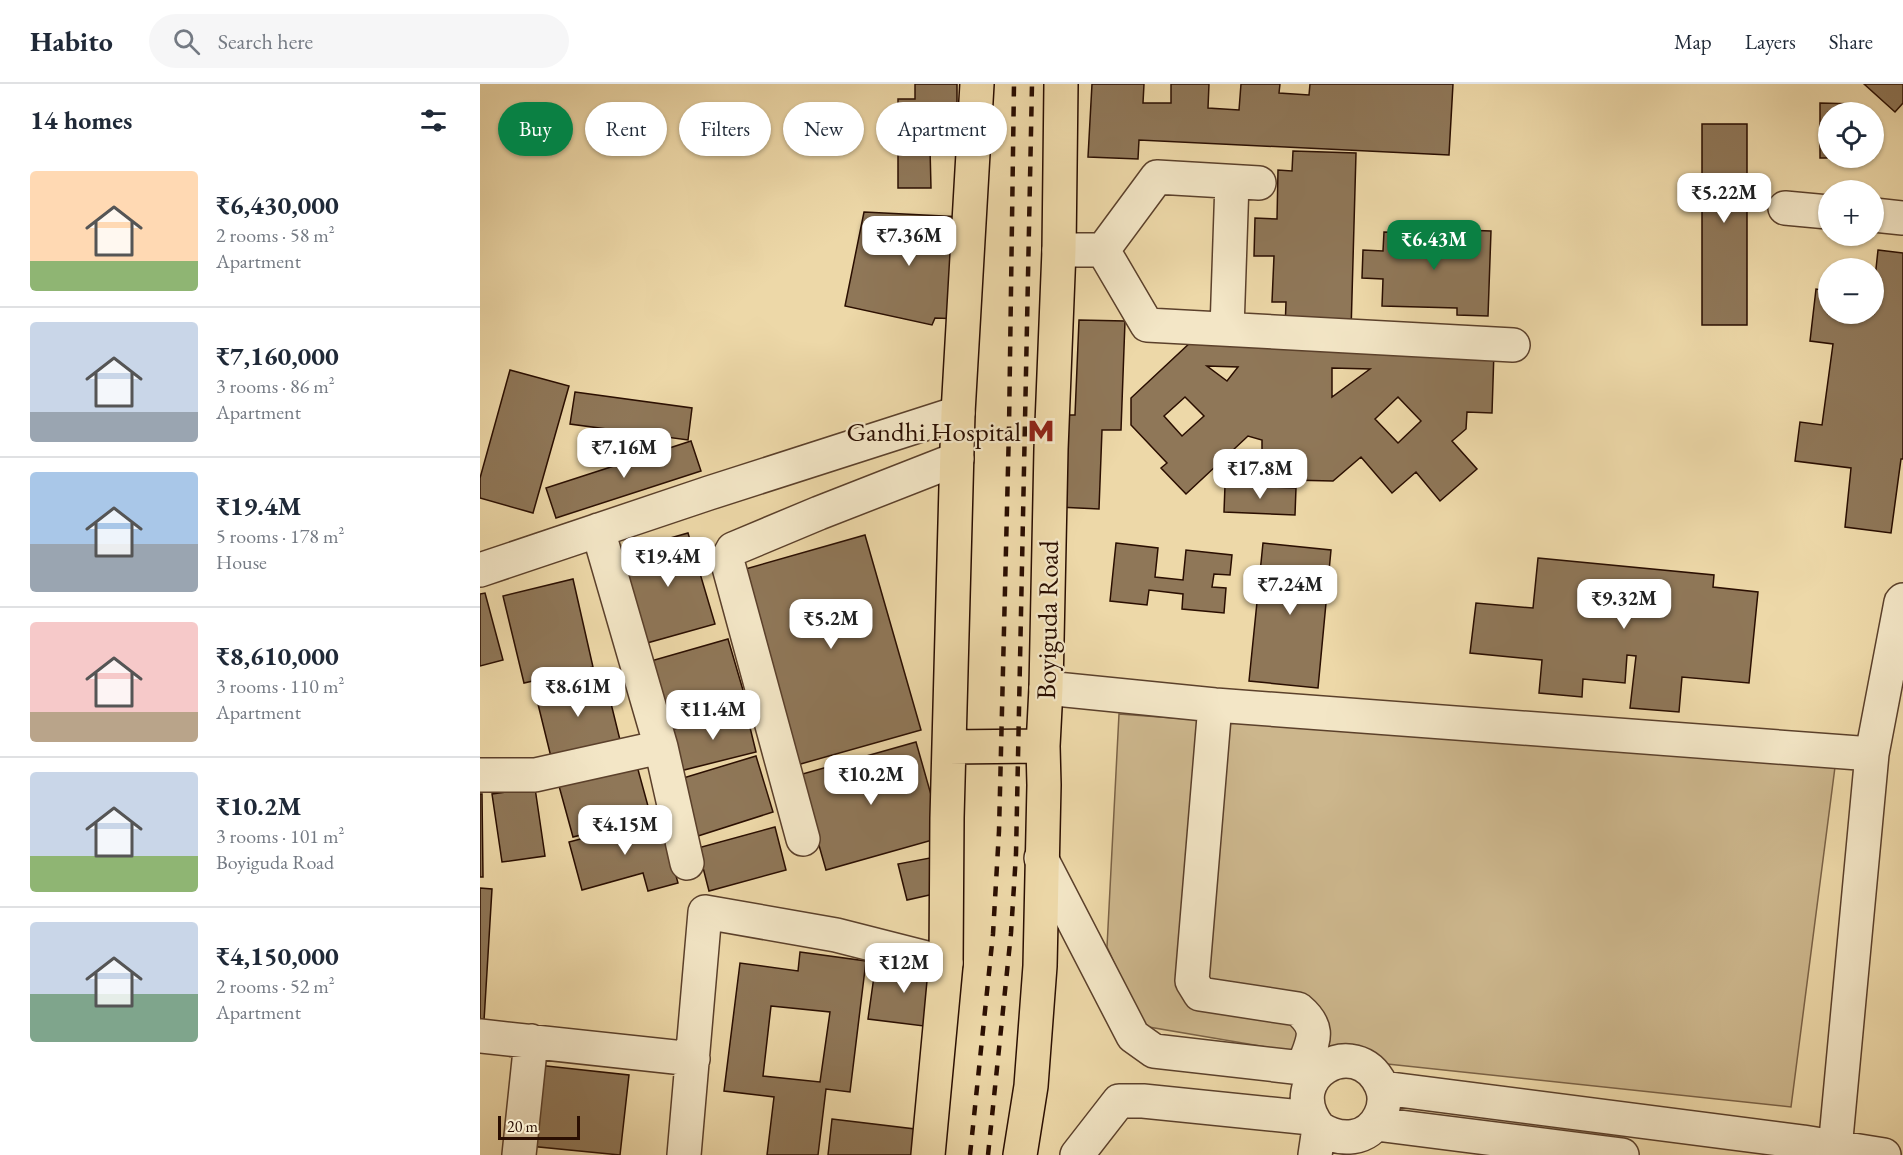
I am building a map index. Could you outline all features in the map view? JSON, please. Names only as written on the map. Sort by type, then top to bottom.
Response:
[{"type":"main road","points":[[928,1155],[946,963],[958,413],[977,84]]},
{"type":"main road","name":"Boyiguda Road","points":[[1020,1155],[1031,1086],[1038,1010],[1051,449],[1059,250],[1061,84]]},
{"type":"main road","points":[[949,747],[1043,746]]},
{"type":"street","points":[[1103,250],[1157,177],[1246,182],[1227,329]]},
{"type":"street","points":[[1785,208],[1818,211]]},
{"type":"street","points":[[1884,216],[1903,218]]},
{"type":"street","points":[[1059,250],[1103,250]]},
{"type":"street","points":[[1103,250],[1147,325],[1513,345]]},
{"type":"street","points":[[480,570],[958,413]]},
{"type":"street","points":[[803,839],[727,560],[733,549],[957,459]]},
{"type":"street","points":[[598,530],[661,747],[687,863]]},
{"type":"street","points":[[1834,1149],[1872,754],[1903,600]]},
{"type":"street","points":[[1046,688],[1215,705],[1872,754]]},
{"type":"street","points":[[1215,705],[1192,981],[1200,994],[1298,1009],[1310,1019],[1315,1032],[1307,1106],[1315,1133]]},
{"type":"street","points":[[480,775],[535,775],[661,747]]},
{"type":"street","points":[[1041,858],[1133,1036],[1154,1051],[1312,1069],[1330,1063],[1356,1062],[1368,1068],[1377,1077],[1383,1088],[1384,1101],[1382,1113],[1361,1139]]},
{"type":"street","points":[[684,1155],[705,912],[836,935],[946,963]]},
{"type":"street","points":[[480,1036],[693,1059]]},
{"type":"street","points":[[519,1155],[531,1041]]},
{"type":"street","points":[[1383,1088],[1802,1149],[1834,1149],[1884,1155]]},
{"type":"street","points":[[1077,1155],[1119,1101],[1143,1101],[1342,1138],[1622,1155]]},
{"type":"shaded area","points":[[1119,714],[1835,767],[1791,1107],[1331,1058],[1143,1026],[1107,947]]},
{"type":"building","points":[[915,84],[957,84],[957,102],[898,102],[898,99],[915,99]]},
{"type":"building","points":[[1092,84],[1144,84],[1143,103],[1171,103],[1171,84],[1209,84],[1208,108],[1239,110],[1241,84],[1280,84],[1279,93],[1309,95],[1310,84],[1453,84],[1449,155],[1139,140],[1138,159],[1088,157]]},
{"type":"building","points":[[1864,84],[1903,84],[1903,103],[1895,112]]},
{"type":"building","points":[[1702,124],[1747,124],[1747,325],[1702,325]]},
{"type":"building","points":[[1293,151],[1356,153],[1351,332],[1285,330],[1286,302],[1272,302],[1274,256],[1254,256],[1255,218],[1277,219],[1278,170],[1292,171]]},
{"type":"building","points":[[898,156],[930,156],[931,188],[898,188]]},
{"type":"building","points":[[864,212],[963,217],[962,319],[935,318],[932,325],[845,306]]},
{"type":"building","points":[[1462,230],[1491,231],[1488,316],[1457,315],[1457,308],[1382,306],[1383,279],[1362,278],[1363,250],[1383,251],[1384,232],[1462,234]]},
{"type":"building","points":[[1878,250],[1903,253],[1903,459],[1901,459],[1891,533],[1845,527],[1851,468],[1795,461],[1800,422],[1822,425],[1833,344],[1810,341],[1816,289],[1818,289],[1818,324],[1884,324],[1884,258],[1877,258]]},
{"type":"building","points":[[1079,320],[1125,321],[1121,430],[1102,430],[1099,509],[1058,507],[1062,415],[1075,415]]},
{"type":"building","points":[[1192,341],[1494,351],[1492,413],[1467,412],[1466,429],[1452,441],[1477,469],[1440,501],[1416,472],[1392,493],[1361,457],[1333,481],[1290,480],[1290,467],[1262,467],[1262,440],[1248,436],[1186,494],[1161,468],[1167,463],[1131,425],[1131,398]],"holes":[[[1207,366],[1238,367],[1227,381]],[[1332,368],[1370,369],[1332,397]],[[1185,397],[1204,416],[1182,436],[1164,416]],[[1398,397],[1421,421],[1398,443],[1375,419]]]},
{"type":"building","points":[[510,370],[569,386],[533,513],[480,498],[480,478]]},
{"type":"building","points":[[575,392],[692,408],[688,440],[570,424]]},
{"type":"building","points":[[691,441],[701,471],[556,518],[546,488]]},
{"type":"building","points":[[1225,485],[1296,488],[1295,515],[1224,512]]},
{"type":"building","points":[[688,533],[715,624],[647,643],[621,552]]},
{"type":"building","points":[[865,535],[921,730],[797,765],[742,570]]},
{"type":"building","points":[[1116,543],[1158,548],[1155,577],[1183,580],[1186,550],[1232,555],[1230,575],[1214,574],[1212,587],[1226,588],[1224,613],[1182,609],[1183,594],[1149,590],[1147,605],[1110,601]]},
{"type":"building","points":[[1263,543],[1331,550],[1318,688],[1249,681]]},
{"type":"building","points":[[1538,558],[1714,575],[1713,587],[1758,592],[1749,683],[1682,677],[1679,712],[1630,708],[1636,656],[1627,655],[1625,683],[1583,679],[1582,697],[1539,693],[1542,660],[1470,653],[1476,603],[1533,608]]},
{"type":"building","points":[[573,579],[593,667],[524,683],[503,596]]},
{"type":"building","points":[[485,593],[503,660],[480,666],[480,594]]},
{"type":"building","points":[[728,639],[745,697],[668,719],[651,661]]},
{"type":"building","points":[[605,679],[620,740],[551,757],[536,696]]},
{"type":"building","points":[[746,711],[756,752],[680,771],[670,730]]},
{"type":"building","points":[[916,742],[943,837],[826,870],[799,775]]},
{"type":"building","points":[[756,756],[773,812],[698,836],[680,779]]},
{"type":"building","points":[[637,766],[651,817],[573,837],[559,786]]},
{"type":"building","points":[[535,788],[545,856],[502,862],[492,794]]},
{"type":"building","points":[[480,794],[482,794],[483,877],[480,877]]},
{"type":"building","points":[[660,818],[678,883],[648,891],[643,873],[582,890],[569,842]]},
{"type":"building","points":[[775,827],[786,870],[709,891],[698,848]]},
{"type":"building","points":[[935,857],[943,892],[907,900],[898,864]]},
{"type":"building","points":[[480,888],[492,889],[484,1021],[480,1021]]},
{"type":"building","points":[[800,952],[866,961],[850,1092],[826,1089],[818,1155],[767,1155],[774,1097],[724,1091],[740,963],[798,971]],"holes":[[[771,1006],[830,1012],[820,1082],[763,1076]]]},
{"type":"building","points":[[876,962],[940,970],[932,1027],[868,1019]]},
{"type":"building","points":[[537,1065],[629,1075],[620,1155],[529,1146]]},
{"type":"building","points":[[832,1119],[915,1129],[912,1155],[828,1155]]},
{"type":"railway","points":[[970,1155],[993,934],[999,831],[1009,428],[1014,84]]},
{"type":"railway","points":[[988,1155],[1011,933],[1016,854],[1032,84]]},
{"type":"place","name":"Gandhi Hospital","points":[[1041,431]]}]
